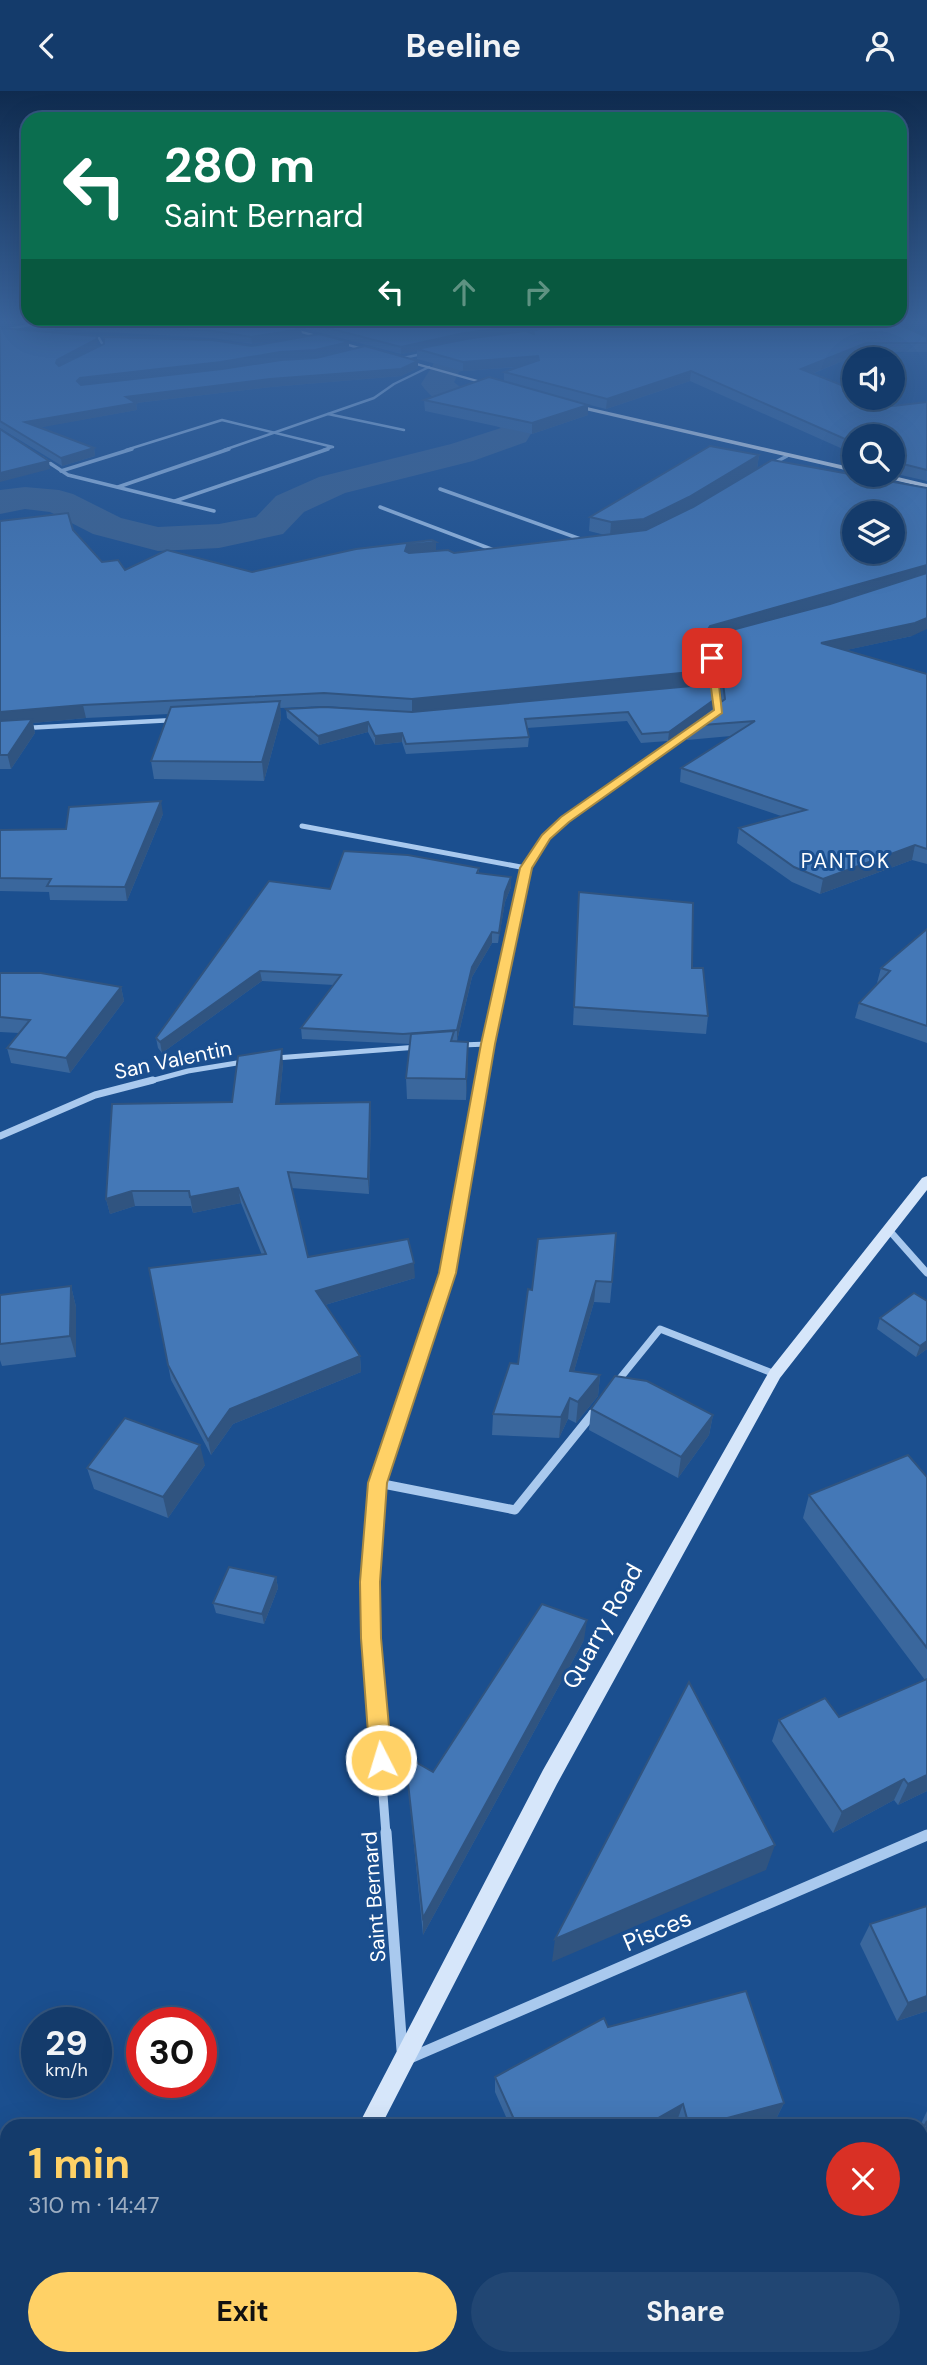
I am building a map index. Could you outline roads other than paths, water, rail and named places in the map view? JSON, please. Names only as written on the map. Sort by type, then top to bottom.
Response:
[{"type":"main road","points":[[665,427],[842,467]]},
{"type":"main road","points":[[905,481],[927,486]]},
{"type":"street","points":[[61,471],[200,427]]},
{"type":"street","points":[[174,501],[333,447],[257,427]]},
{"type":"street","points":[[118,487],[288,427]]},
{"type":"street","points":[[390,427],[404,430]]},
{"type":"street","points":[[33,452],[68,475],[214,511]]},
{"type":"street","points":[[763,470],[787,456]]},
{"type":"street","points":[[440,489],[594,544],[581,545]]},
{"type":"street","points":[[380,507],[503,554],[489,555]]},
{"type":"street","points":[[708,719],[719,711],[710,643],[734,636]]},
{"type":"street","points":[[701,689],[715,688]]},
{"type":"street","points":[[13,729],[176,720]]},
{"type":"street","name":"Saint Bernard","points":[[403,2061],[371,1638],[370,1582],[378,1483],[447,1273],[488,1044],[526,868],[546,837],[565,820],[697,727]]},
{"type":"street","points":[[302,826],[526,868]]},
{"type":"street","points":[[449,1046],[488,1044]]},
{"type":"street","points":[[266,1058],[424,1047]]},
{"type":"street","name":"San Valentin","points":[[0,1136],[95,1095],[187,1071],[253,1061]]},
{"type":"street","name":"Quarry Road","points":[[375,2119],[550,1777],[775,1374],[927,1181]]},
{"type":"street","points":[[887,1229],[927,1273]]},
{"type":"street","points":[[609,1392],[660,1329],[775,1374]]},
{"type":"street","points":[[378,1483],[516,1510],[600,1403]]},
{"type":"street","name":"Pisces","points":[[403,2061],[927,1835]]},
{"type":"waterway","points":[[0,502],[25,498],[59,502],[107,526],[158,539],[219,536],[269,526],[290,504],[332,485],[460,453],[514,435],[518,427]]},
{"type":"district","name":"PANTOK","points":[[846,861]]}]
